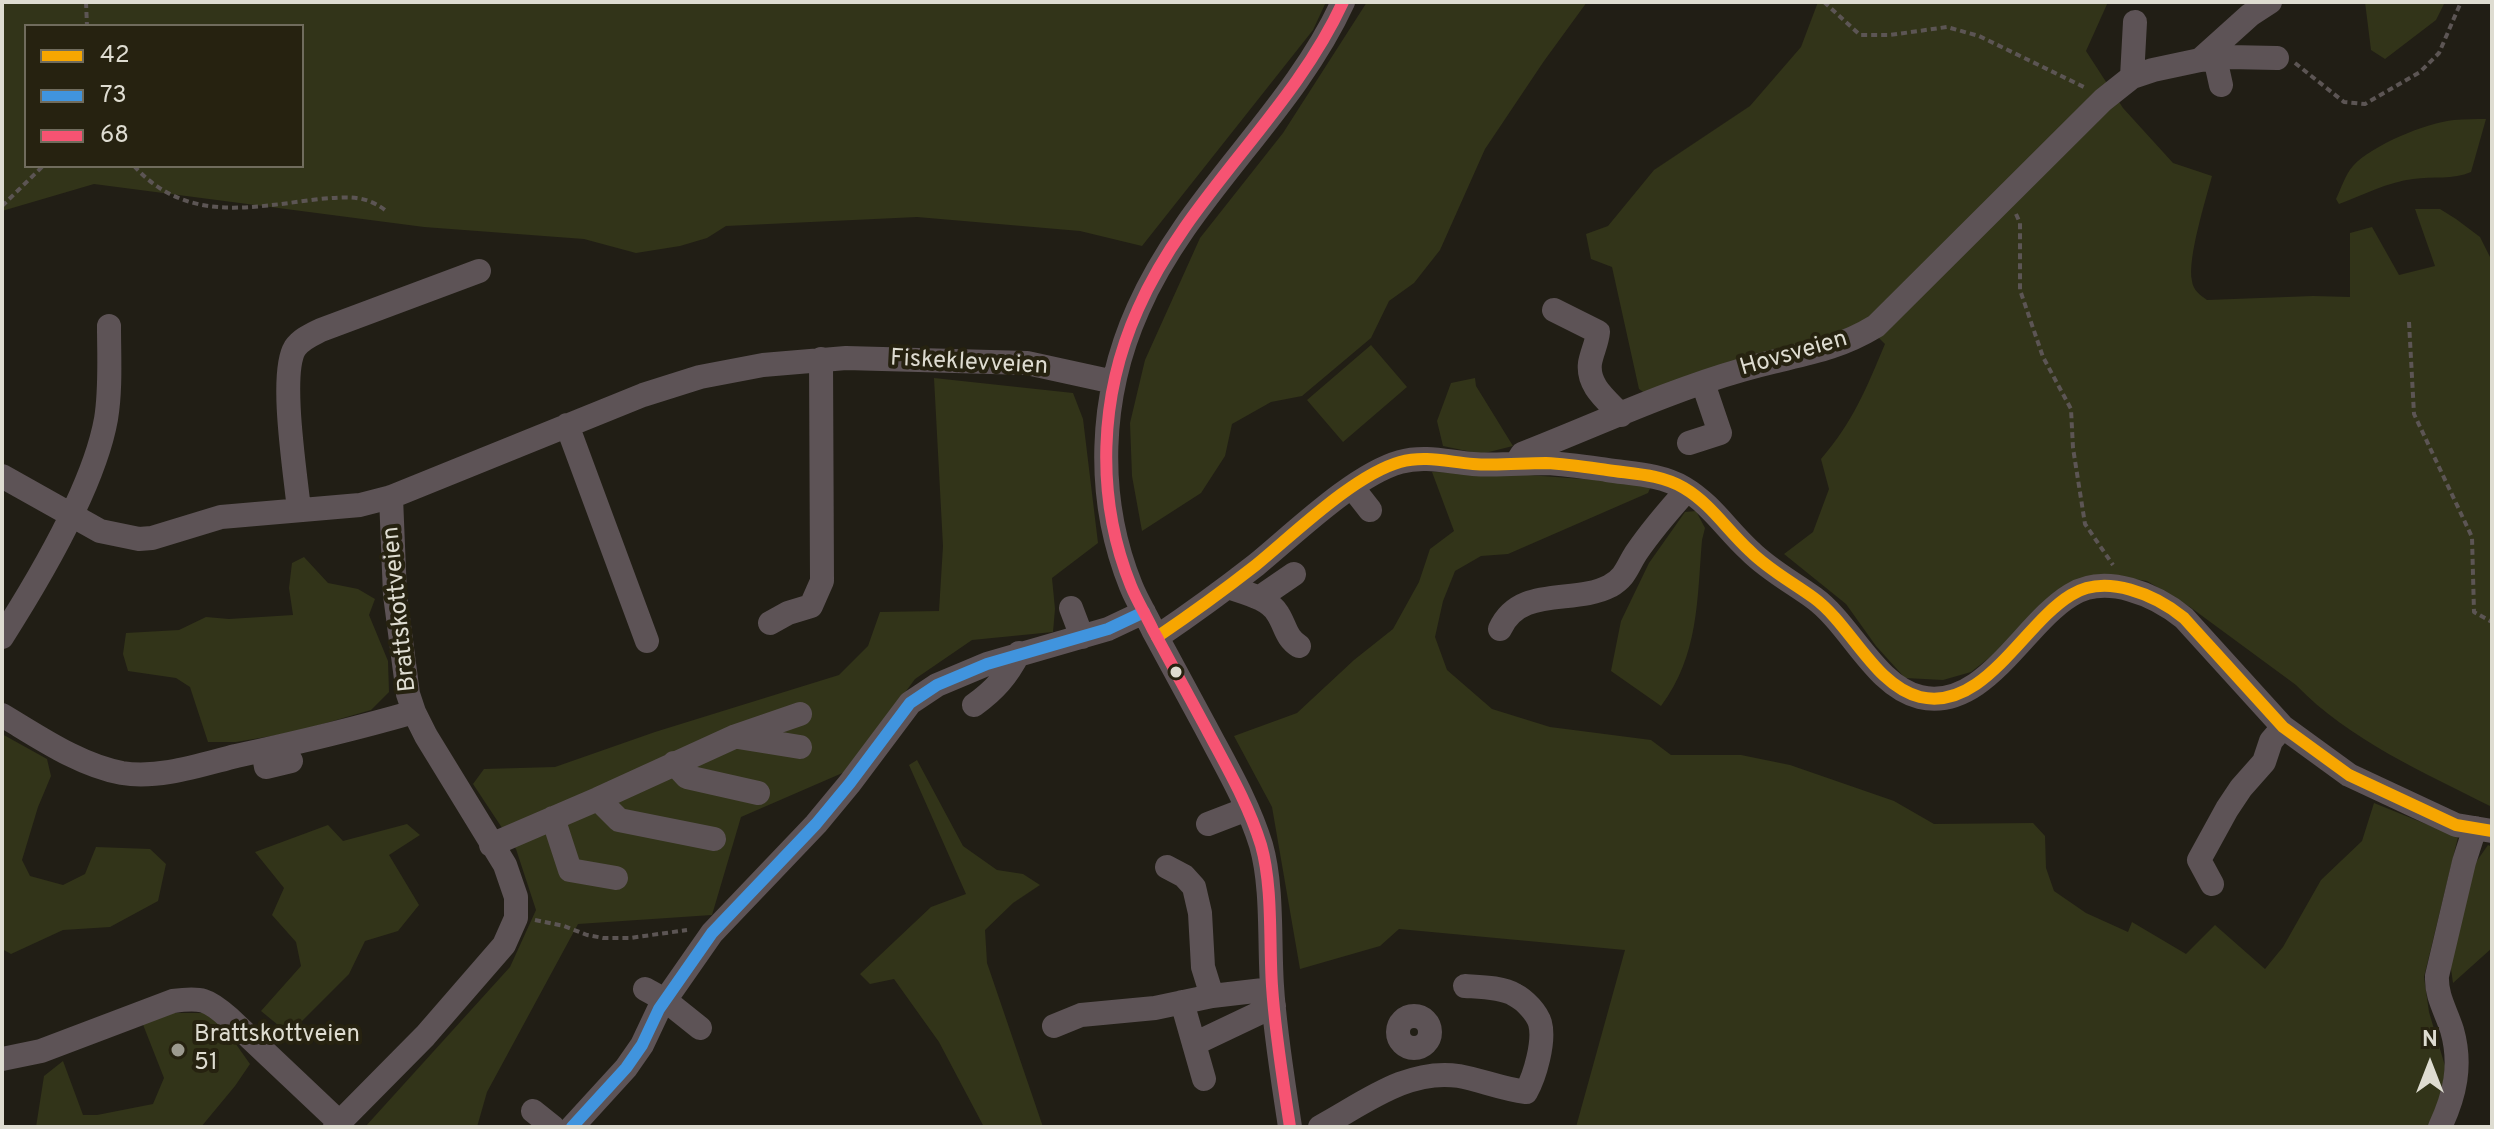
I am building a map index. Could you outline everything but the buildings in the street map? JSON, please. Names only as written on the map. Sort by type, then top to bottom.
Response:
[{"type":"street","points":[[1290,1127],[1273,998],[1265,865],[1258,835],[1132,589],[1112,528],[1106,444],[1114,382],[1138,310],[1176,238],[1297,79],[1333,25],[1343,2]]},
{"type":"street","points":[[2208,59],[2250,15],[2270,2]]},
{"type":"street","points":[[2135,22],[2132,77],[2208,59],[2277,58]]},
{"type":"street","points":[[2208,59],[2221,85]]},
{"type":"street","name":"Hovsveien","points":[[1517,462],[1522,454],[1703,383],[1835,347],[1876,326],[2103,100],[2132,77]]},
{"type":"street","points":[[299,510],[289,387],[290,362],[298,344],[321,330],[479,271]]},
{"type":"street","points":[[1554,310],[1598,332],[1597,345],[1590,360],[1590,376],[1598,391],[1621,415]]},
{"type":"street","points":[[2,637],[28,595],[88,477],[108,405],[109,326]]},
{"type":"street","points":[[770,623],[811,606],[822,581],[821,359]]},
{"type":"street","name":"Fiskeklevveien","points":[[2,476],[100,531],[139,539],[152,538],[221,517],[360,505],[391,497],[643,395],[700,377],[763,365],[821,359],[1027,363],[1114,382]]},
{"type":"street","points":[[1689,443],[1720,433],[1703,383]]},
{"type":"street","points":[[567,425],[647,641]]},
{"type":"street","points":[[1561,439],[1562,453],[1568,464]]},
{"type":"street","points":[[1157,637],[1228,587],[1352,487],[1376,471],[1409,460],[1568,464],[1663,478],[1687,490],[1711,508],[1768,568],[1834,615],[1883,675],[1902,690],[1920,697],[1939,699],[1959,695],[1998,666],[2027,634],[2072,594],[2090,588],[2119,587],[2148,595],[2170,606],[2203,636],[2283,727],[2349,775],[2456,825],[2484,830],[2464,862],[2437,976],[2437,991],[2457,1052],[2457,1079],[2452,1101],[2440,1127]]},
{"type":"street","points":[[1352,487],[1370,510]]},
{"type":"street","points":[[1500,629],[1507,614],[1523,604],[1595,592],[1625,575],[1635,554],[1687,490]]},
{"type":"street","name":"Brattskottveien","points":[[391,497],[395,595],[408,694],[414,712],[446,771],[505,865],[516,897],[516,918]]},
{"type":"street","points":[[1259,598],[1294,574]]},
{"type":"street","points":[[1228,587],[1259,598],[1277,611],[1290,641],[1299,646]]},
{"type":"street","points":[[1071,608],[1082,637]]},
{"type":"street","points":[[572,1127],[629,1082],[655,995],[719,935],[816,824],[872,770],[910,703],[921,694],[976,668],[1108,629],[1144,612]]},
{"type":"street","points":[[974,705],[994,691],[1019,653]]},
{"type":"street","points":[[2,715],[88,763],[125,773],[152,773],[178,770],[338,733],[414,712]]},
{"type":"street","points":[[491,845],[736,736],[800,714]]},
{"type":"street","points":[[2212,884],[2199,860],[2227,809],[2264,762],[2271,741],[2283,727]]},
{"type":"street","points":[[736,736],[800,747]]},
{"type":"street","points":[[263,750],[266,767],[291,761]]},
{"type":"street","points":[[674,763],[687,777],[758,793]]},
{"type":"street","points":[[598,799],[619,820],[714,839]]},
{"type":"street","points":[[1208,824],[1247,809]]},
{"type":"street","points":[[553,818],[570,870],[616,878]]},
{"type":"street","points":[[792,873],[828,835],[816,824]]},
{"type":"street","points":[[1167,867],[1184,876],[1194,887],[1200,913],[1203,967],[1212,996]]},
{"type":"street","points":[[2,1059],[41,1051],[173,1001],[196,998],[213,1004],[221,1011],[337,1125],[425,1036],[495,956],[507,941],[516,918]]},
{"type":"street","points":[[1320,1127],[1411,1079],[1433,1075],[1459,1076],[1526,1092],[1539,1055],[1541,1025],[1534,1011],[1514,993],[1465,986]]},
{"type":"street","points":[[655,995],[700,1028]]},
{"type":"street","points":[[1054,1026],[1081,1015],[1155,1008],[1212,996],[1273,998]]},
{"type":"street","points":[[1194,1044],[1273,998]]},
{"type":"street","points":[[1182,1002],[1204,1079]]},
{"type":"street","points":[[1411,1079],[1413,1048]]},
{"type":"street","points":[[533,1111],[553,1127]]},
{"type":"path","points":[[86,2],[87,24]]},
{"type":"path","points":[[1824,2],[1860,35],[1890,35],[1947,27],[1979,36],[2081,84],[2103,100]]},
{"type":"path","points":[[2277,58],[2297,63],[2344,102],[2365,104],[2420,72],[2439,53],[2461,2]]},
{"type":"path","points":[[2,206],[41,168]]},
{"type":"path","points":[[136,168],[149,182],[176,198],[223,210],[351,196],[372,200],[385,210]]},
{"type":"path","points":[[2009,193],[2020,223],[2020,290],[2043,357],[2071,409],[2073,448],[2085,524],[2121,578],[2119,587]]},
{"type":"path","points":[[2409,322],[2414,414],[2472,537],[2474,612],[2492,622]]},
{"type":"path","points":[[516,918],[564,926],[603,938],[630,938],[696,929],[719,935]]},
{"type":"green space","points":[[2,2],[1326,2],[1313,30],[1142,246],[1080,231],[917,217],[726,226],[707,238],[636,253],[584,239],[424,227],[94,184],[2,211]]},
{"type":"green space","points":[[1367,2],[1587,2],[1485,149],[1440,250],[1414,283],[1389,301],[1371,338],[1302,396],[1271,402],[1232,424],[1225,456],[1201,493],[1142,531],[1132,476],[1130,423],[1145,360],[1200,238],[1283,133]]},
{"type":"green space","points":[[1818,2],[2108,2],[2086,51],[2123,108],[2173,163],[2212,176],[2191,271],[2194,287],[2207,300],[2350,297],[2350,233],[2372,227],[2399,275],[2435,266],[2415,209],[2440,209],[2480,237],[2492,261],[2492,807],[2364,739],[2190,607],[2147,581],[2107,575],[2071,582],[2045,603],[1998,651],[1971,672],[1943,680],[1905,678],[1876,646],[1846,604],[1784,554],[1813,532],[1829,489],[1821,459],[1850,418],[1885,344],[1862,321],[1835,336],[1646,394],[1639,389],[1612,267],[1591,259],[1586,234],[1608,226],[1654,170],[1750,106],[1801,47]]},
{"type":"green space","points":[[2365,2],[2445,2],[2436,20],[2385,59],[2371,50]]},
{"type":"green space","points":[[2486,119],[2471,172],[2404,181],[2339,204],[2336,199],[2353,166],[2386,143],[2442,122]]},
{"type":"green space","points":[[1371,345],[1407,387],[1343,442],[1307,400]]},
{"type":"green space","points":[[934,378],[1073,393],[1083,419],[1098,543],[1052,578],[1055,609],[1053,632],[972,640],[915,679],[847,771],[741,817],[712,915],[578,924],[487,1092],[477,1127],[365,1127],[510,967],[536,910],[516,849],[473,784],[484,769],[555,767],[655,732],[839,675],[868,646],[880,612],[939,611],[943,546]]},
{"type":"green space","points":[[1475,378],[1476,386],[1513,446],[1481,454],[1443,446],[1437,421],[1451,383]]},
{"type":"green space","points":[[1432,472],[1501,473],[1652,484],[1648,493],[1508,554],[1481,556],[1455,571],[1443,601],[1435,637],[1447,670],[1492,709],[1550,727],[1651,740],[1671,755],[1741,755],[1790,765],[1894,801],[1934,824],[2033,823],[2045,836],[2046,868],[2054,891],[2086,913],[2128,932],[2132,922],[2186,954],[2215,925],[2265,969],[2283,947],[2321,880],[2362,841],[2374,803],[2458,837],[2424,977],[2429,1012],[2445,1066],[2441,1109],[2431,1127],[1576,1127],[1625,950],[1399,929],[1380,946],[1300,969],[1272,807],[1234,736],[1297,713],[1393,629],[1419,582],[1430,549],[1454,531]]},
{"type":"green space","points":[[1696,511],[1705,528],[1694,626],[1683,667],[1661,706],[1611,671],[1621,621],[1649,563],[1685,512]]},
{"type":"green space","points":[[304,557],[328,583],[358,589],[375,599],[369,615],[388,661],[389,692],[371,710],[295,732],[236,742],[208,742],[190,687],[176,678],[128,671],[123,654],[126,633],[179,630],[206,617],[229,619],[293,615],[289,588],[292,563]]},
{"type":"green space","points":[[2,734],[47,759],[51,776],[22,860],[30,876],[63,885],[85,874],[96,847],[150,849],[166,864],[158,901],[110,927],[63,930],[11,954],[2,949]]},
{"type":"green space","points":[[917,760],[963,846],[997,870],[1023,874],[1040,885],[1013,903],[985,930],[987,963],[1043,1127],[984,1127],[939,1042],[894,979],[870,984],[860,974],[931,907],[966,894],[909,765]]},
{"type":"green space","points":[[407,824],[420,835],[389,855],[419,905],[398,931],[365,941],[349,974],[289,1034],[261,1011],[301,966],[296,942],[272,915],[284,888],[255,852],[328,825],[343,841]]},
{"type":"green space","points":[[2488,845],[2492,847],[2492,948],[2453,983],[2450,962],[2474,865]]},
{"type":"green space","points":[[169,1013],[210,1013],[250,1064],[201,1127],[36,1127],[44,1076],[63,1061],[83,1115],[153,1104],[164,1078],[142,1022]]},
{"type":"transit line","name":"68","points":[[1290,1127],[1275,1021],[1269,896],[1261,845],[1236,785],[1131,586],[1111,517],[1106,447],[1115,376],[1125,342],[1159,268],[1211,192],[1296,82],[1343,2]]},
{"type":"transit line","name":"42","points":[[1157,637],[1244,574],[1344,492],[1363,479],[1400,462],[1427,459],[1482,465],[1546,463],[1636,474],[1666,480],[1694,494],[1757,558],[1827,610],[1876,668],[1904,691],[1920,697],[1943,698],[1964,691],[2002,662],[2053,608],[2071,595],[2099,586],[2130,590],[2159,602],[2184,618],[2283,727],[2349,775],[2456,825],[2492,831]]},
{"type":"transit line","name":"73","points":[[572,1127],[626,1068],[642,1045],[659,1009],[712,933],[816,824],[910,703],[937,685],[987,664],[1108,629],[1144,612]]},
{"type":"place","name":"Brattskottveien 51","points":[[178,1050]]}]
